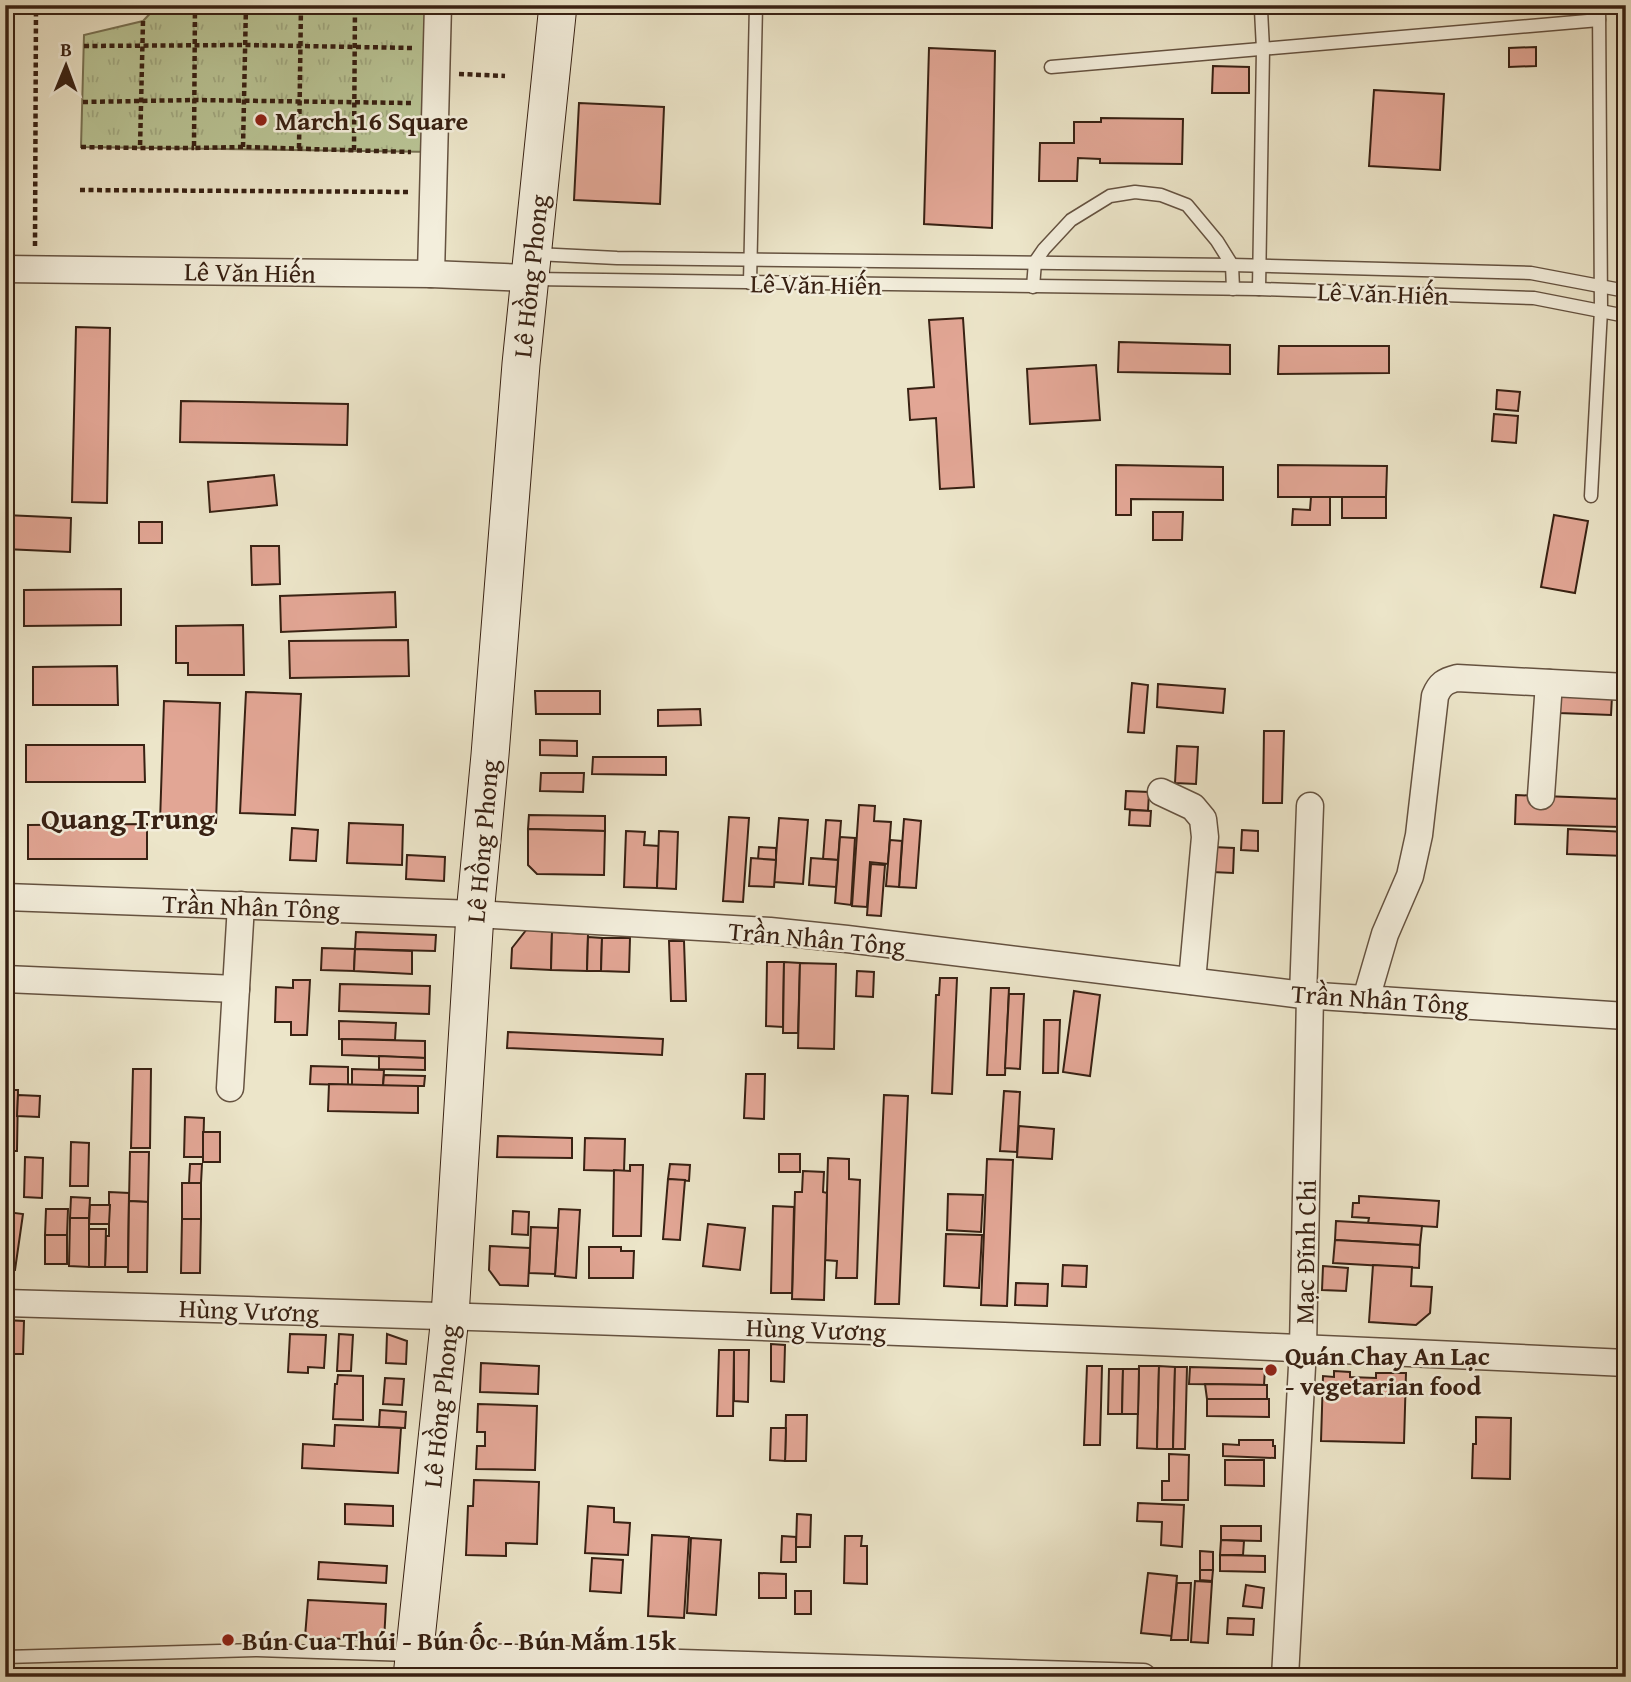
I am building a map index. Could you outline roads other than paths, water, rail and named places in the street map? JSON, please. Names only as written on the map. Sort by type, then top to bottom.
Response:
[{"type":"street","points":[[431,274],[438,5]]},
{"type":"street","name":"Lê Hồng Phong","points":[[413,1666],[450,1315],[475,914],[530,266],[558,5]]},
{"type":"street","name":"Lê Văn Hiến","points":[[5,269],[431,274],[530,266]]},
{"type":"street","points":[[1366,999],[1384,934],[1410,876],[1419,835],[1434,696],[1439,686],[1446,680],[1457,678],[1626,687]]},
{"type":"street","points":[[1541,796],[1549,683]]},
{"type":"street","points":[[1161,792],[1193,807],[1203,818],[1205,837],[1192,981]]},
{"type":"street","name":"Mạc Đĩnh Chi","points":[[1285,1677],[1303,1348],[1310,806]]},
{"type":"street","name":"Trần Nhân Tông","points":[[5,897],[475,914],[757,930],[1307,995],[1626,1016]]},
{"type":"street","points":[[230,1088],[242,905]]},
{"type":"street","points":[[5,979],[236,989]]},
{"type":"street","name":"Hùng Vương","points":[[5,1303],[450,1315],[1626,1363]]},
{"type":"street","points":[[413,1666],[1143,1677]]},
{"type":"lane","points":[[750,283],[756,5]]},
{"type":"lane","points":[[1591,496],[1601,310],[1599,5]]},
{"type":"lane","points":[[1259,289],[1264,49],[1261,10]]},
{"type":"lane","points":[[1051,67],[1599,20]]},
{"type":"lane","points":[[1033,286],[1035,262],[1044,248],[1071,220],[1110,196],[1135,191],[1161,195],[1187,205],[1217,241],[1232,265],[1233,289]]},
{"type":"lane","name":"Lê Văn Hiến","points":[[530,266],[617,258],[1259,265],[1531,273],[1626,291]]},
{"type":"lane","name":"Lê Văn Hiến","points":[[530,266],[750,283],[1259,289],[1534,298],[1626,316]]},
{"type":"lane","points":[[5,1657],[257,1650],[413,1666]]},
{"type":"place","name":"March 16 Square","points":[[261,120]]},
{"type":"place","name":"Quán Chay An Lạc - vegetarian food","points":[[1271,1370]]},
{"type":"place","name":"Bún Cua Thúi - Bún Ốc - Bún Mắm 15k","points":[[228,1640]]},
{"type":"district","name":"Quang Trung","points":[[128,818]]}]
